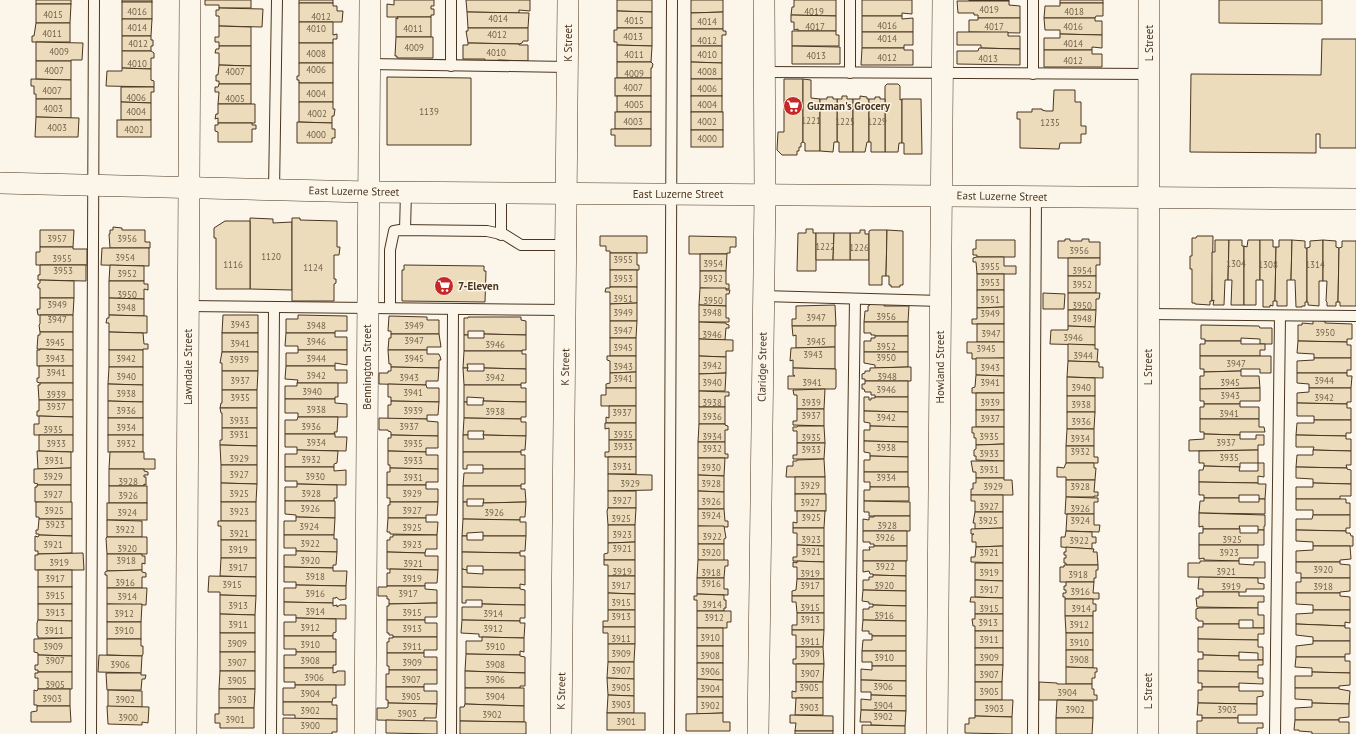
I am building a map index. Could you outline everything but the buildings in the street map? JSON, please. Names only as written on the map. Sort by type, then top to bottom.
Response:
[{"type":"street","name":"Lawndale Street","points":[[186,734],[190,0]]},
{"type":"street","name":"Bennington Street","points":[[365,734],[370,0]]},
{"type":"street","name":"K Street","points":[[561,734],[568,0]]},
{"type":"street","name":"Claridge Street","points":[[758,734],[764,195],[764,0]]},
{"type":"street","name":"Howland Street","points":[[937,734],[943,0]]},
{"type":"street","name":"L Street","points":[[1148,734],[1149,0]]},
{"type":"street","name":"East Luzerne Street","points":[[0,183],[368,192],[1356,199]]},
{"type":"lane","points":[[91,734],[94,0]]},
{"type":"lane","points":[[274,190],[277,0]]},
{"type":"lane","points":[[451,0],[451,66]]},
{"type":"lane","points":[[669,734],[672,0]]},
{"type":"lane","points":[[850,0],[850,73]]},
{"type":"lane","points":[[1032,74],[1033,0]]},
{"type":"lane","points":[[369,64],[568,67]]},
{"type":"lane","points":[[764,72],[1149,74]]},
{"type":"lane","points":[[405,230],[406,192]]},
{"type":"lane","points":[[500,234],[501,192]]},
{"type":"lane","points":[[1033,734],[1036,197]]},
{"type":"lane","points":[[390,308],[390,250],[394,231],[487,230],[504,235],[521,245],[566,245]]},
{"type":"lane","points":[[763,296],[941,300]]},
{"type":"lane","points":[[849,734],[855,299]]},
{"type":"lane","points":[[188,306],[566,310]]},
{"type":"lane","points":[[271,734],[274,307]]},
{"type":"lane","points":[[451,734],[452,309]]},
{"type":"lane","points":[[1148,314],[1356,316]]},
{"type":"lane","points":[[1275,734],[1280,316]]},
{"type":"place","name":"Guzman's Grocery","points":[[793,106]]},
{"type":"place","name":"7-Eleven","points":[[444,286]]}]
